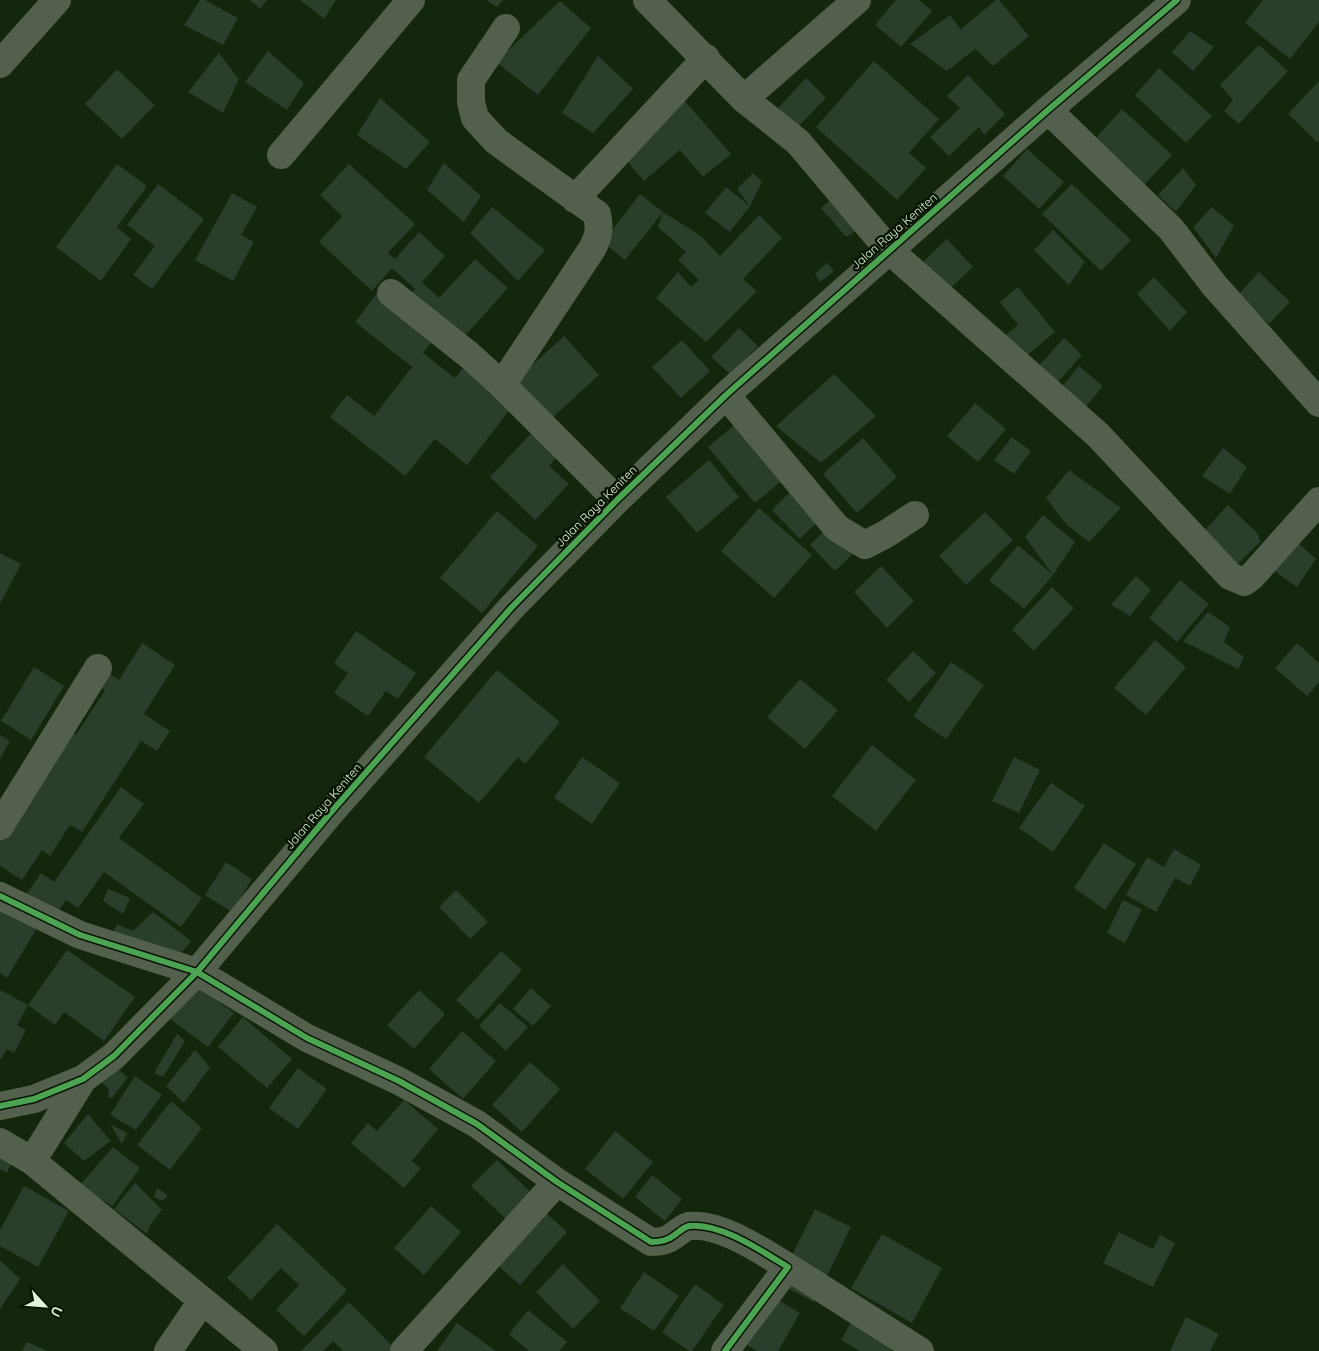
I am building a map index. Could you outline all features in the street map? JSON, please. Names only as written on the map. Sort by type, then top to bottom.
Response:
[{"type":"street","points":[[0,64],[56,0]]},
{"type":"street","points":[[281,155],[411,0]]},
{"type":"street","points":[[648,0],[744,99],[798,142],[889,250],[1098,436],[1230,576],[1244,582],[1252,576],[1319,501]]},
{"type":"street","points":[[744,99],[856,0]]},
{"type":"street","name":"Jalan Raya Keniten","points":[[83,1079],[114,1056],[197,972],[332,810],[511,608],[617,500],[726,395],[1048,110],[1177,0]]},
{"type":"street","points":[[502,385],[598,237],[600,225],[597,214],[496,141],[475,118],[471,102],[471,80],[506,28]]},
{"type":"street","points":[[575,199],[706,58]]},
{"type":"street","points":[[1048,110],[1171,229],[1214,285],[1319,403]]},
{"type":"street","points":[[391,293],[469,355],[502,385],[617,500]]},
{"type":"street","points":[[726,395],[837,528],[852,539],[865,545],[915,516]]},
{"type":"street","points":[[0,826],[98,668]]},
{"type":"street","points":[[0,896],[80,935],[197,972],[307,1038],[399,1081],[477,1124],[557,1182],[651,1242],[672,1237],[688,1226],[717,1230],[758,1248],[920,1351]]},
{"type":"street","points":[[0,1106],[34,1099],[83,1079]]},
{"type":"street","points":[[32,1161],[83,1079]]},
{"type":"street","points":[[0,1142],[32,1161],[264,1351]]},
{"type":"street","points":[[404,1351],[557,1182]]},
{"type":"street","points":[[725,1351],[788,1267]]},
{"type":"street","points":[[168,1351],[202,1301]]},
{"type":"building","points":[[200,0],[205,0],[238,18],[223,45],[184,25]]},
{"type":"building","points":[[250,0],[267,0],[260,9]]},
{"type":"building","points":[[300,0],[336,0],[324,19]]},
{"type":"building","points":[[486,0],[503,0],[497,7]]},
{"type":"building","points":[[896,0],[919,0],[932,11],[901,47],[875,25]]},
{"type":"building","points":[[996,0],[999,0],[1029,36],[993,66],[975,49],[947,71],[910,44],[950,15],[967,38],[961,29]]},
{"type":"building","points":[[1263,0],[1319,0],[1319,22],[1290,59],[1245,23]]},
{"type":"building","points":[[560,1],[591,28],[538,95],[496,62]]},
{"type":"building","points":[[1190,31],[1214,47],[1193,71],[1172,52]]},
{"type":"building","points":[[1259,45],[1288,71],[1239,124],[1224,111],[1233,100],[1220,85]]},
{"type":"building","points":[[268,51],[304,83],[287,110],[245,82]]},
{"type":"building","points":[[219,53],[239,79],[223,113],[188,92]]},
{"type":"building","points":[[598,56],[633,89],[593,133],[562,113]]},
{"type":"building","points":[[874,61],[939,119],[909,153],[926,168],[897,200],[816,127]]},
{"type":"building","points":[[1159,68],[1212,116],[1186,143],[1135,95]]},
{"type":"building","points":[[117,69],[155,105],[122,139],[85,104]]},
{"type":"building","points":[[968,75],[1005,114],[984,135],[979,127],[949,156],[930,137],[960,108],[947,96]]},
{"type":"building","points":[[806,78],[826,98],[798,127],[778,108]]},
{"type":"building","points":[[1319,81],[1319,140],[1317,142],[1288,114]]},
{"type":"building","points":[[380,98],[430,142],[406,169],[357,135]]},
{"type":"building","points":[[683,99],[731,154],[703,177],[680,150],[644,181],[620,153]]},
{"type":"building","points":[[1122,109],[1172,155],[1144,185],[1095,139]]},
{"type":"building","points":[[1027,149],[1064,182],[1039,209],[1003,176]]},
{"type":"building","points":[[444,163],[481,196],[464,222],[427,190]]},
{"type":"building","points":[[117,164],[147,186],[117,227],[131,239],[101,281],[56,247]]},
{"type":"building","points":[[349,164],[415,224],[388,253],[395,259],[419,232],[445,256],[422,282],[439,298],[475,259],[508,288],[462,339],[411,293],[415,289],[392,268],[372,291],[319,242],[342,216],[320,195]]},
{"type":"building","points":[[1183,168],[1196,185],[1176,212],[1158,195]]},
{"type":"building","points":[[753,173],[762,182],[750,206],[737,189]]},
{"type":"building","points":[[158,184],[204,219],[152,289],[133,275],[155,246],[127,225]]},
{"type":"building","points":[[1072,184],[1131,240],[1101,271],[1042,214]]},
{"type":"building","points":[[726,187],[750,206],[730,232],[705,213]]},
{"type":"building","points":[[232,193],[257,207],[241,235],[254,242],[233,281],[195,260]]},
{"type":"building","points":[[640,194],[663,212],[625,260],[603,242]]},
{"type":"building","points":[[835,196],[861,228],[846,237],[821,208]]},
{"type":"building","points":[[492,207],[545,250],[518,281],[470,233]]},
{"type":"building","points":[[1212,207],[1234,226],[1216,258],[1193,227]]},
{"type":"building","points":[[663,212],[701,236],[720,256],[759,215],[782,238],[743,279],[757,291],[706,342],[656,298],[678,272],[691,287],[699,280],[678,260],[686,252],[658,227]]},
{"type":"building","points":[[1053,230],[1085,262],[1069,285],[1034,250]]},
{"type":"building","points":[[947,239],[973,267],[947,291],[922,263]]},
{"type":"building","points":[[827,263],[834,271],[820,282],[815,274]]},
{"type":"building","points":[[1259,272],[1290,302],[1269,324],[1238,295]]},
{"type":"building","points":[[1154,277],[1187,312],[1170,331],[1137,294]]},
{"type":"building","points":[[1018,287],[1055,332],[1019,362],[1000,340],[1018,325],[1000,302]]},
{"type":"building","points":[[378,292],[435,338],[423,353],[455,378],[463,368],[512,407],[467,465],[435,439],[405,476],[330,417],[347,395],[374,416],[412,367],[355,322]]},
{"type":"building","points":[[739,328],[758,346],[731,375],[711,357]]},
{"type":"building","points":[[564,336],[599,375],[550,420],[515,381]]},
{"type":"building","points":[[1064,338],[1082,355],[1050,391],[1031,374]]},
{"type":"building","points":[[682,340],[710,371],[681,398],[652,367]]},
{"type":"building","points":[[1079,366],[1103,386],[1079,415],[1055,395]]},
{"type":"building","points":[[834,374],[876,416],[821,463],[776,426]]},
{"type":"building","points":[[975,403],[1006,429],[978,462],[947,436]]},
{"type":"building","points":[[739,421],[786,477],[755,503],[708,447]]},
{"type":"building","points":[[537,427],[562,451],[549,466],[569,484],[535,520],[490,477]]},
{"type":"building","points":[[1012,437],[1031,451],[1014,474],[994,460]]},
{"type":"building","points":[[863,438],[897,477],[857,513],[823,474]]},
{"type":"building","points":[[1223,448],[1247,467],[1230,494],[1202,476]]},
{"type":"building","points":[[709,460],[739,497],[697,533],[666,497]]},
{"type":"building","points":[[1069,470],[1121,508],[1089,542],[1066,524],[1046,498]]},
{"type":"building","points":[[794,488],[822,517],[800,539],[772,510]]},
{"type":"building","points":[[1228,505],[1258,534],[1260,542],[1237,565],[1204,531]]},
{"type":"building","points":[[759,508],[812,555],[774,598],[721,551]]},
{"type":"building","points":[[497,511],[538,546],[482,613],[440,578]]},
{"type":"building","points":[[985,512],[1013,540],[966,585],[939,556]]},
{"type":"building","points":[[1043,515],[1075,542],[1053,575],[1025,537]]},
{"type":"building","points":[[830,525],[856,551],[835,571],[810,545]]},
{"type":"building","points":[[1293,538],[1316,559],[1297,587],[1266,565]]},
{"type":"building","points":[[1018,545],[1053,575],[1024,609],[989,580]]},
{"type":"building","points":[[0,553],[21,564],[0,604]]},
{"type":"building","points":[[881,566],[914,601],[887,628],[854,592]]},
{"type":"building","points":[[1136,576],[1151,590],[1130,616],[1111,605]]},
{"type":"building","points":[[1180,580],[1209,604],[1177,642],[1149,618]]},
{"type":"building","points":[[1052,587],[1074,608],[1034,651],[1012,630]]},
{"type":"building","points":[[1208,612],[1230,627],[1224,642],[1244,657],[1238,669],[1183,641]]},
{"type":"building","points":[[356,631],[416,673],[398,699],[386,691],[368,716],[334,693],[348,673],[334,663]]},
{"type":"building","points":[[1155,640],[1186,667],[1146,715],[1114,688]]},
{"type":"building","points":[[142,643],[175,665],[144,714],[170,731],[157,751],[141,741],[82,832],[70,825],[50,856],[42,850],[22,880],[0,866],[0,840],[67,729],[76,735],[105,690],[95,683],[104,670],[119,680]]},
{"type":"building","points":[[1297,643],[1319,663],[1319,682],[1307,696],[1275,668]]},
{"type":"building","points":[[913,651],[936,673],[909,702],[886,680]]},
{"type":"building","points":[[951,662],[984,685],[946,739],[913,716]]},
{"type":"building","points":[[34,667],[64,686],[31,740],[1,721]]},
{"type":"building","points":[[497,670],[560,722],[525,764],[518,757],[479,803],[424,757]]},
{"type":"building","points":[[800,679],[838,710],[805,749],[767,717]]},
{"type":"building","points":[[0,735],[10,741],[0,759]]},
{"type":"building","points":[[872,745],[916,780],[876,831],[832,796]]},
{"type":"building","points":[[582,757],[620,783],[592,824],[554,798]]},
{"type":"building","points":[[1014,757],[1040,770],[1019,813],[992,801]]},
{"type":"building","points":[[1051,783],[1085,806],[1053,852],[1019,828]]},
{"type":"building","points":[[121,787],[144,804],[119,838],[202,898],[181,927],[104,872],[78,908],[66,900],[52,920],[23,899],[41,873],[54,882]]},
{"type":"building","points":[[1104,843],[1136,864],[1105,910],[1074,888]]},
{"type":"building","points":[[1174,849],[1201,865],[1190,886],[1175,878],[1156,912],[1126,895],[1147,857],[1164,867]]},
{"type":"building","points":[[226,862],[252,879],[232,912],[205,895]]},
{"type":"building","points":[[108,889],[130,898],[123,914],[103,901]]},
{"type":"building","points":[[456,890],[488,922],[470,939],[439,907]]},
{"type":"building","points":[[1123,900],[1142,909],[1125,943],[1107,933]]},
{"type":"building","points":[[0,906],[37,928],[7,978],[0,973]]},
{"type":"building","points":[[153,912],[191,941],[170,967],[108,942],[117,924],[133,931]]},
{"type":"building","points":[[67,950],[135,997],[104,1041],[64,1012],[55,1025],[28,1005]]},
{"type":"building","points":[[501,951],[522,970],[478,1020],[456,1000]]},
{"type":"building","points":[[196,985],[234,1013],[208,1047],[170,1019]]},
{"type":"building","points":[[531,988],[551,1006],[533,1026],[513,1009]]},
{"type":"building","points":[[0,990],[28,1005],[17,1025],[26,1030],[14,1053],[7,1049],[0,1060]]},
{"type":"building","points":[[419,990],[445,1014],[414,1049],[387,1025]]},
{"type":"building","points":[[500,1003],[528,1027],[506,1051],[479,1026]]},
{"type":"building","points":[[243,1017],[292,1059],[267,1088],[218,1047]]},
{"type":"building","points":[[462,1031],[496,1061],[463,1099],[429,1069]]},
{"type":"building","points":[[177,1034],[185,1041],[163,1077],[154,1073]]},
{"type":"building","points":[[195,1050],[210,1067],[184,1103],[166,1086]]},
{"type":"building","points":[[530,1062],[560,1089],[522,1132],[492,1105]]},
{"type":"building","points":[[114,1066],[128,1077],[112,1098],[108,1097],[109,1089],[100,1081]]},
{"type":"building","points":[[298,1068],[327,1089],[298,1129],[269,1108]]},
{"type":"building","points":[[135,1076],[162,1095],[136,1130],[110,1115]]},
{"type":"building","points":[[404,1100],[438,1129],[412,1161],[421,1168],[404,1188],[351,1143],[368,1123],[377,1131]]},
{"type":"building","points":[[171,1101],[202,1128],[170,1170],[137,1145]]},
{"type":"building","points":[[88,1114],[111,1141],[84,1161],[64,1143]]},
{"type":"building","points":[[110,1124],[127,1133],[122,1144]]},
{"type":"building","points":[[615,1131],[653,1162],[623,1199],[585,1169]]},
{"type":"building","points":[[113,1147],[140,1168],[112,1206],[79,1186]]},
{"type":"building","points":[[0,1153],[13,1160],[7,1173],[0,1169]]},
{"type":"building","points":[[497,1160],[536,1197],[511,1224],[471,1186]]},
{"type":"building","points":[[652,1175],[682,1199],[665,1221],[635,1197]]},
{"type":"building","points":[[135,1183],[162,1210],[150,1225],[147,1234],[114,1209]]},
{"type":"building","points":[[24,1186],[69,1211],[38,1267],[0,1246],[0,1230]]},
{"type":"building","points":[[157,1188],[168,1195],[163,1201],[154,1197]]},
{"type":"building","points":[[535,1203],[567,1232],[520,1285],[488,1257]]},
{"type":"building","points":[[431,1206],[461,1232],[424,1275],[394,1248]]},
{"type":"building","points":[[815,1209],[851,1227],[814,1302],[778,1283]]},
{"type":"building","points":[[277,1224],[347,1290],[304,1336],[276,1310],[299,1285],[281,1268],[251,1300],[227,1278]]},
{"type":"building","points":[[1119,1232],[1153,1249],[1160,1235],[1175,1243],[1153,1287],[1103,1263]]},
{"type":"building","points":[[882,1234],[942,1268],[912,1323],[851,1288]]},
{"type":"building","points":[[0,1260],[20,1279],[0,1309]]},
{"type":"building","points":[[563,1264],[600,1301],[573,1329],[536,1292]]},
{"type":"building","points":[[644,1272],[679,1296],[654,1331],[620,1308]]},
{"type":"building","points":[[695,1284],[724,1305],[692,1351],[689,1351],[662,1332]]},
{"type":"building","points":[[772,1296],[800,1313],[778,1351],[757,1351],[745,1344]]},
{"type":"building","points":[[349,1302],[397,1351],[343,1351],[333,1341],[323,1351],[301,1351]]},
{"type":"building","points":[[861,1304],[903,1328],[890,1351],[860,1351],[841,1340]]},
{"type":"building","points":[[528,1310],[567,1342],[559,1351],[529,1351],[509,1334]]},
{"type":"building","points":[[1186,1317],[1219,1334],[1210,1351],[1170,1351]]},
{"type":"building","points":[[457,1323],[496,1351],[437,1351]]},
{"type":"building","points":[[27,1342],[48,1351],[22,1351]]},
{"type":"cycle path","points":[[0,1106],[34,1099],[83,1079],[114,1056],[197,972],[332,811],[511,608],[617,500],[726,395],[1048,110],[1177,0]]},
{"type":"cycle path","points":[[0,896],[80,935],[197,972],[307,1038],[399,1081],[477,1124],[557,1182],[651,1242],[668,1239],[689,1226],[701,1226],[741,1239],[788,1267],[725,1351]]}]
